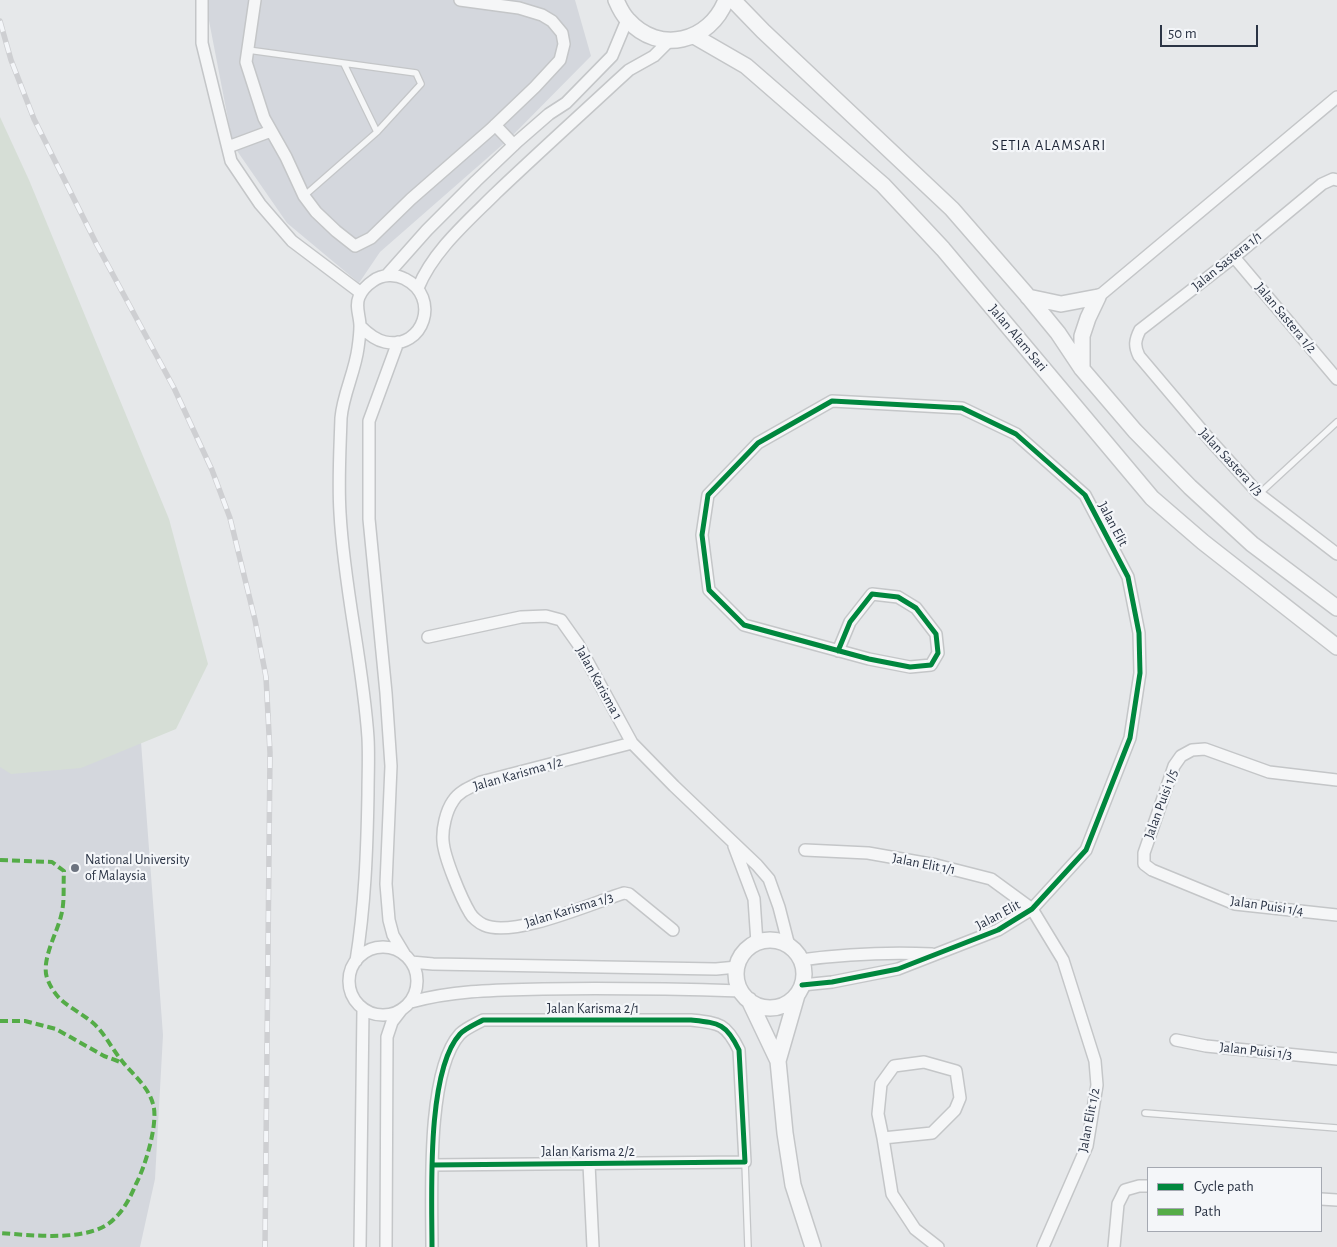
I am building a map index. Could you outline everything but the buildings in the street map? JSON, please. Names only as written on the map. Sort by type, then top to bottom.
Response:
[{"type":"street","points":[[202,0],[202,43],[231,161],[260,204],[292,241],[361,293]]},
{"type":"street","points":[[255,0],[246,62],[264,118],[304,196],[316,212],[355,246],[371,238],[495,125],[560,60],[564,44],[562,33],[552,21],[542,15],[519,8],[464,0]]},
{"type":"street","points":[[616,0],[627,20],[641,32],[658,39],[670,40],[694,36],[710,26],[721,12],[726,0]]},
{"type":"street","points":[[733,0],[763,31],[952,208],[1058,333],[1082,369],[1135,431],[1190,487],[1252,544],[1337,608]]},
{"type":"street","points":[[387,275],[427,230],[514,145],[549,114],[566,102],[612,56],[627,20]]},
{"type":"street","name":"Jalan Alam Sari","points":[[694,36],[746,66],[883,185],[943,249],[1152,498],[1203,542],[1337,647]]},
{"type":"street","points":[[418,288],[424,272],[460,228],[629,70],[654,56],[670,40]]},
{"type":"street","points":[[1082,369],[1082,336],[1098,297],[1337,97]]},
{"type":"street","points":[[495,125],[514,145]]},
{"type":"street","points":[[228,147],[271,131]]},
{"type":"street","name":"Jalan Sastera 1/1","points":[[1138,356],[1135,348],[1140,330],[1234,257],[1322,184],[1332,179],[1337,180]]},
{"type":"street","name":"Jalan Sastera 1/2","points":[[1234,257],[1337,379]]},
{"type":"street","points":[[356,961],[363,918],[368,822],[368,740],[361,667],[349,599],[340,513],[339,459],[342,411],[358,351],[360,326],[357,309],[364,288],[374,279],[387,275],[401,276],[418,288],[424,299],[426,310],[424,320],[411,337],[398,342],[384,342],[372,337],[360,326]]},
{"type":"street","points":[[1028,297],[1061,304],[1098,297]]},
{"type":"street","points":[[386,1247],[387,1037],[392,1022],[416,992],[417,982],[416,971],[393,935],[389,920],[386,884],[391,766],[369,519],[370,421],[398,342]]},
{"type":"street","name":"Jalan Sastera 1/3","points":[[1138,356],[1259,494],[1337,554]]},
{"type":"street","name":"Jalan Elit","points":[[800,990],[898,969],[998,930],[1032,909],[1086,850],[1130,738],[1140,674],[1139,633],[1128,577],[1085,495],[1016,434],[962,408],[832,401],[758,443],[708,495],[702,535],[710,590],[744,625],[838,651],[868,659],[910,667],[932,665],[938,653],[936,634],[916,608],[898,597],[872,594],[850,622],[838,651]]},
{"type":"street","name":"Jalan Karisma 1","points":[[428,637],[521,617],[546,616],[561,620],[578,644],[632,743],[769,879],[779,907],[788,946]]},
{"type":"street","name":"Jalan Karisma 1/2","points":[[483,925],[471,915],[456,884],[443,842],[444,823],[453,801],[462,792],[481,782],[632,743]]},
{"type":"street","name":"Jalan Puisi 1/5","points":[[1144,864],[1144,853],[1174,766],[1181,756],[1192,750],[1205,749],[1269,772],[1337,780]]},
{"type":"street","name":"Jalan Karisma 1","points":[[732,842],[754,899],[757,943]]},
{"type":"street","name":"Jalan Elit 1/1","points":[[805,850],[868,853],[936,865],[991,879],[1032,909]]},
{"type":"street","name":"Jalan Puisi 1/4","points":[[1144,864],[1152,870],[1235,904],[1337,915]]},
{"type":"street","name":"Jalan Karisma 1/3","points":[[483,925],[499,929],[538,922],[624,893],[629,894],[673,930]]},
{"type":"street","name":"Jalan Elit 1/2","points":[[1032,909],[1063,960],[1095,1060],[1097,1085],[1087,1146],[1043,1247]]},
{"type":"street","points":[[778,1061],[804,972],[801,960],[796,952],[788,946],[773,940],[757,943],[744,953],[737,967],[738,984],[778,1061],[785,1133],[793,1185],[813,1247]]},
{"type":"street","points":[[737,967],[706,969],[433,964],[408,958],[392,949],[379,948],[366,952],[356,961],[351,970],[350,986],[356,1001],[363,1009],[376,1014],[390,1015],[430,996],[468,991],[623,988],[745,996],[765,1007],[774,1008],[791,1001],[800,990]]},
{"type":"street","name":"Jalan Elit","points":[[801,960],[895,952],[938,955]]},
{"type":"street","points":[[360,1247],[363,1009]]},
{"type":"street","name":"Jalan Karisma 2/1","points":[[432,1247],[434,1128],[441,1081],[448,1053],[461,1033],[483,1020],[691,1020],[711,1022],[723,1026],[733,1036],[739,1050],[745,1162]]},
{"type":"street","name":"Jalan Puisi 1/3","points":[[1176,1040],[1206,1046],[1337,1059]]},
{"type":"street","points":[[883,1138],[932,1133],[955,1110],[960,1098],[956,1071],[924,1062],[894,1066],[881,1084],[878,1114],[892,1194],[915,1229],[938,1247]]},
{"type":"street","name":"Jalan Karisma 2/2","points":[[432,1165],[745,1162]]},
{"type":"street","points":[[589,1164],[593,1247]]},
{"type":"street","points":[[1114,1247],[1118,1204],[1125,1190],[1147,1186]]},
{"type":"street","points":[[1322,1199],[1337,1200]]},
{"type":"lane","points":[[248,50],[416,73],[421,84],[377,132],[304,196]]},
{"type":"lane","points":[[344,64],[377,132]]},
{"type":"lane","points":[[1259,494],[1337,422]]},
{"type":"lane","points":[[1145,1113],[1337,1128]]},
{"type":"lane","points":[[745,1162],[748,1247]]},
{"type":"shaded area","points":[[205,0],[575,0],[591,56],[509,139],[380,252],[359,283],[287,223],[233,145]]},
{"type":"shaded area","points":[[0,117],[29,180],[169,519],[208,664],[176,729],[81,768],[11,774],[0,767]]},
{"type":"shaded area","name":"National University of Malaysia","points":[[0,312],[138,702],[163,1035],[155,1179],[140,1247],[0,1247]]},
{"type":"railway","points":[[0,21],[11,60],[34,119],[97,245],[174,388],[212,470],[230,518],[255,620],[266,677],[270,753],[265,1247]]},
{"type":"marked path","points":[[0,860],[52,862],[64,871],[62,911],[46,963],[47,978],[55,994],[92,1022],[140,1081],[151,1098],[154,1112],[153,1133],[134,1189],[121,1211],[104,1227],[91,1232],[60,1236],[0,1233]]},
{"type":"marked path","points":[[0,1021],[25,1021],[56,1029],[104,1056],[123,1063]]},
{"type":"cycle path","points":[[802,985],[832,982],[898,969],[998,930],[1032,909],[1086,850],[1130,738],[1140,673],[1139,633],[1128,577],[1085,495],[1016,434],[962,408],[832,401],[758,443],[708,495],[702,535],[709,590],[744,625],[869,659],[910,667],[931,665],[938,653],[936,634],[916,608],[898,597],[872,594],[850,622],[838,651]]},
{"type":"cycle path","points":[[432,1165],[745,1162],[739,1050],[730,1034],[721,1026],[691,1020],[483,1020],[465,1030],[460,1034],[449,1052],[441,1076],[436,1104],[433,1135],[432,1167],[432,1247]]},
{"type":"place","name":"National University of Malaysia","points":[[75,868]]},
{"type":"district","name":"SETIA ALAMSARI","points":[[1049,145]]}]
